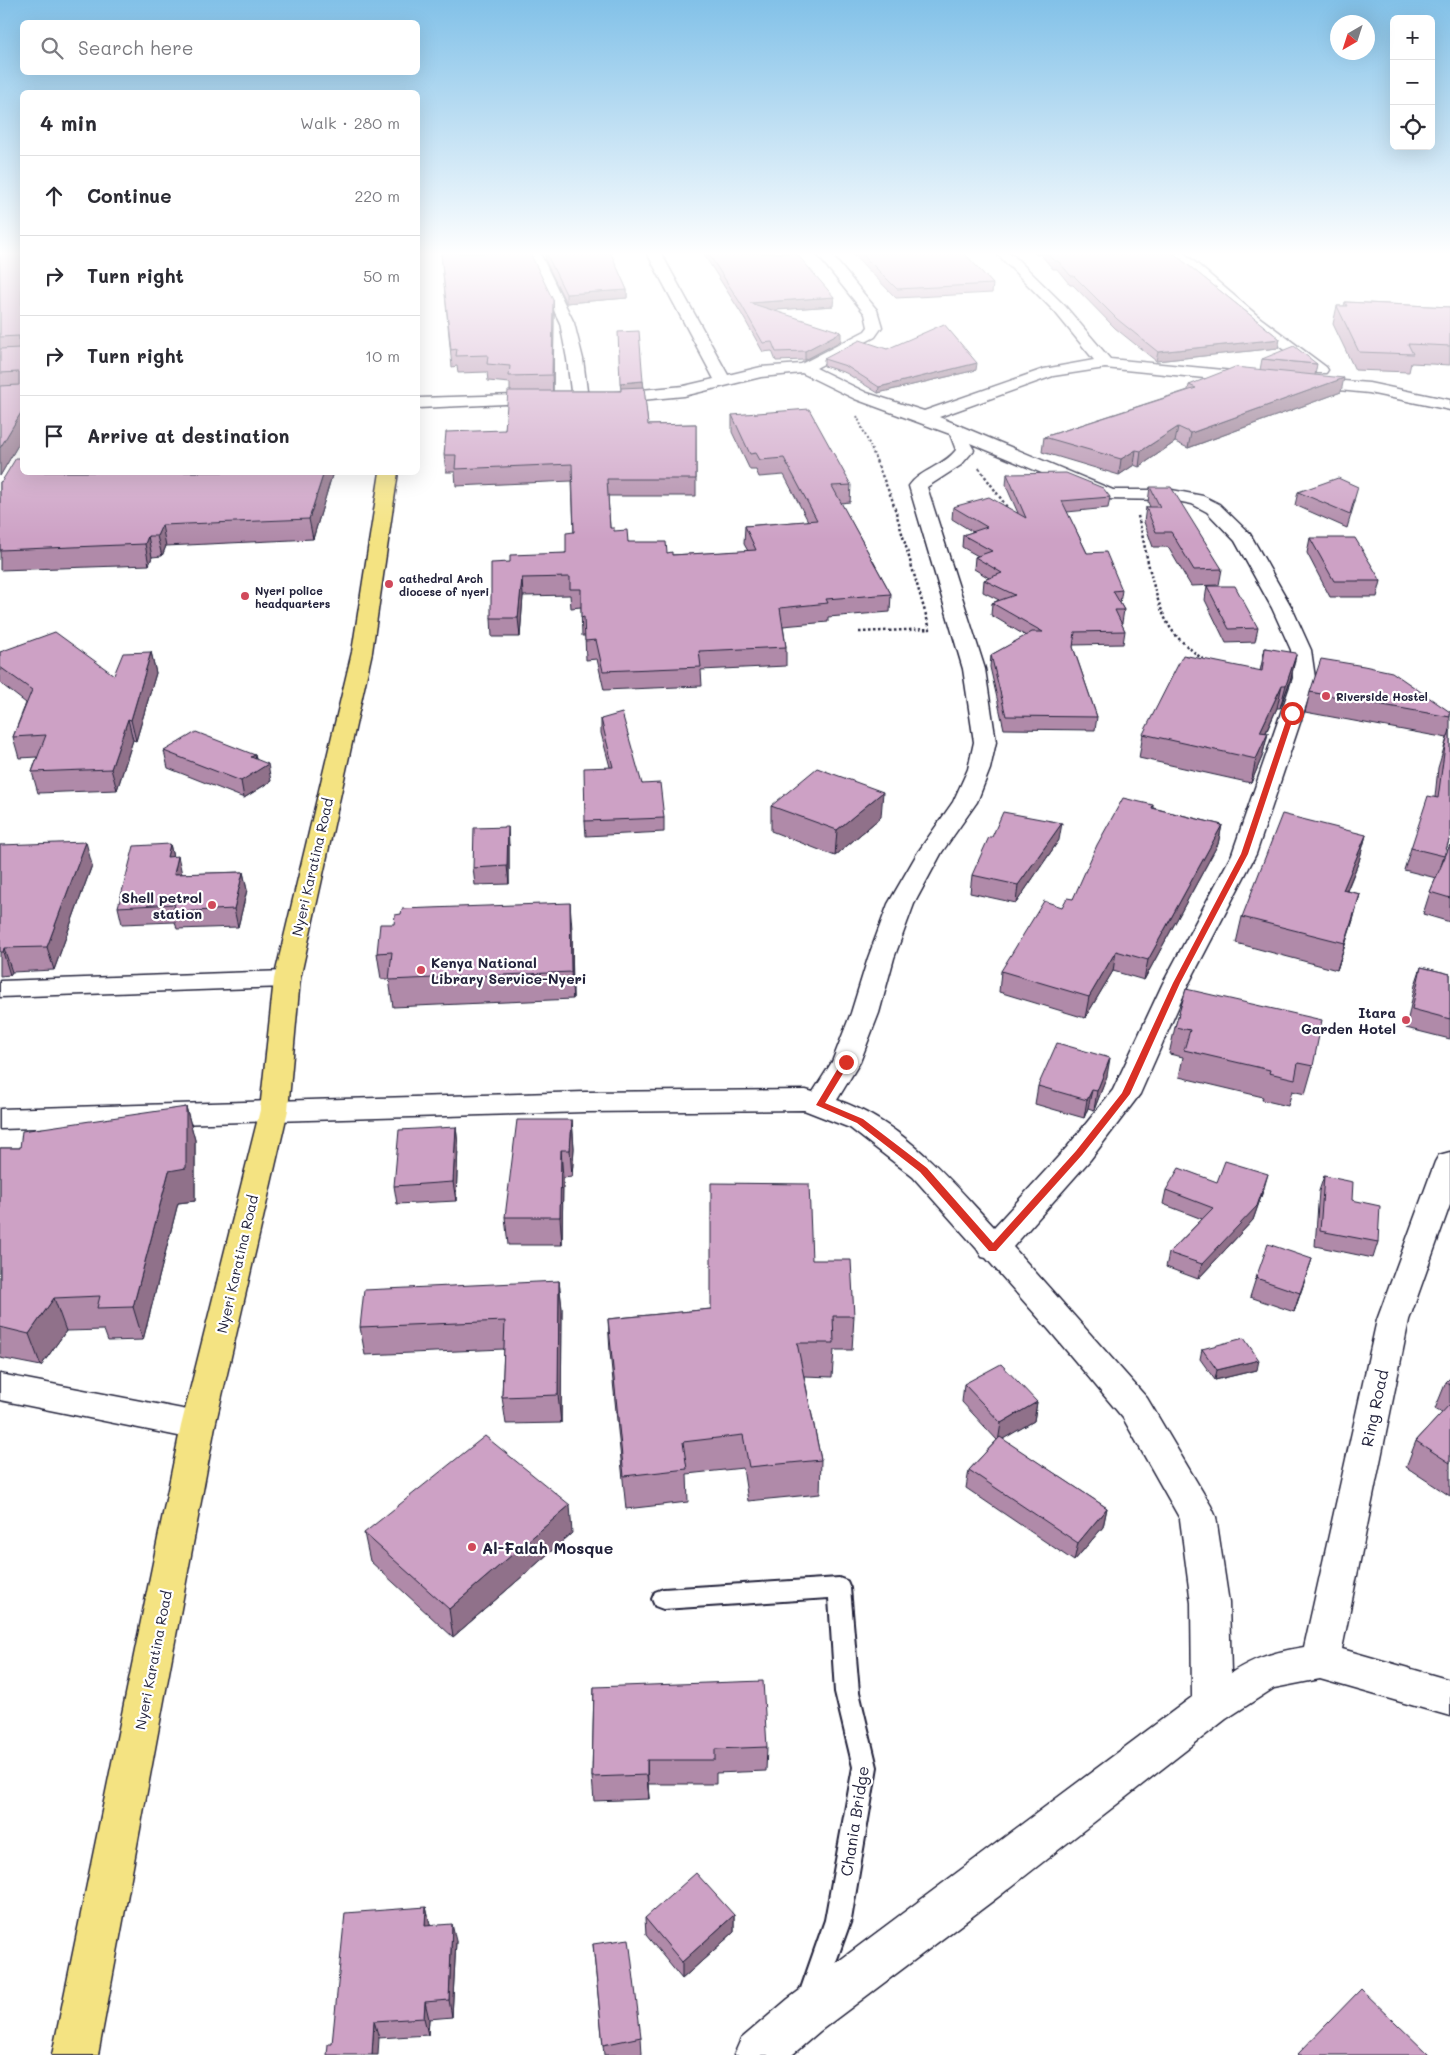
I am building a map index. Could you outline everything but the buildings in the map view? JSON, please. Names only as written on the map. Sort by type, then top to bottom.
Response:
[{"type":"highway","name":"Nyeri Karatina Road","points":[[75,2055],[198,1426],[274,1110],[287,979],[314,854],[346,729],[358,671],[389,475]]},
{"type":"street","points":[[573,349],[580,399]]},
{"type":"street","points":[[706,349],[723,381]]},
{"type":"street","points":[[420,403],[638,397],[684,391],[761,372],[804,368],[841,349]]},
{"type":"street","points":[[1093,349],[1105,363]]},
{"type":"street","points":[[1292,349],[1341,386]]},
{"type":"street","points":[[924,417],[1050,372],[1105,363],[1267,379]]},
{"type":"street","points":[[804,368],[881,404],[924,417],[961,441],[1099,491],[1127,496],[1172,496],[1197,500],[1213,508],[1243,538],[1282,608],[1301,650],[1304,678],[1244,854],[1176,983],[1126,1094],[1079,1153],[992,1249]]},
{"type":"street","points":[[1286,381],[1369,388],[1450,405]]},
{"type":"street","points":[[820,1105],[846,1062],[865,1013],[881,958],[901,904],[930,852],[965,802],[979,769],[985,742],[974,669],[918,486],[928,477],[959,460],[961,441]]},
{"type":"street","points":[[0,989],[287,979]]},
{"type":"street","points":[[0,1119],[585,1102],[806,1100],[860,1121],[924,1170],[992,1249],[1062,1322],[1135,1408],[1198,1517],[1210,1603],[1212,1706]]},
{"type":"street","name":"Ring Road","points":[[1320,1661],[1393,1320],[1450,1162]]},
{"type":"street","points":[[0,1387],[198,1426]]},
{"type":"street","points":[[804,2015],[984,1882],[1212,1706],[1266,1672],[1320,1661],[1450,1698]]},
{"type":"street","name":"Chania Bridge","points":[[757,2055],[804,2015]]},
{"type":"lane","name":"Chania Bridge","points":[[662,1598],[839,1588],[847,1692],[865,1767],[838,1920],[804,2015]]},
{"type":"path","points":[[844,386],[892,499],[930,629],[859,632]]},
{"type":"path","points":[[961,441],[1012,514]]},
{"type":"path","points":[[1127,496],[1141,524],[1147,554],[1168,624],[1176,635],[1206,662]]},
{"type":"place","name":"cathedral Arch diocese of nyeri","points":[[389,584]]},
{"type":"place","name":"Nyeri police headquarters","points":[[245,596]]},
{"type":"place","name":"Riverside Hostel","points":[[1326,696]]},
{"type":"place","name":"Shell petrol station","points":[[212,905]]},
{"type":"place","name":"Kenya National Library Service-Nyeri","points":[[421,970]]},
{"type":"place","name":"Itara Garden Hotel","points":[[1406,1020]]},
{"type":"place","name":"Al-Falah Mosque","points":[[472,1547]]},
{"type":"route","points":[[846,1062],[820,1105],[860,1121],[924,1170],[992,1249],[1079,1153],[1126,1094],[1176,983],[1244,854],[1292,713]]}]
